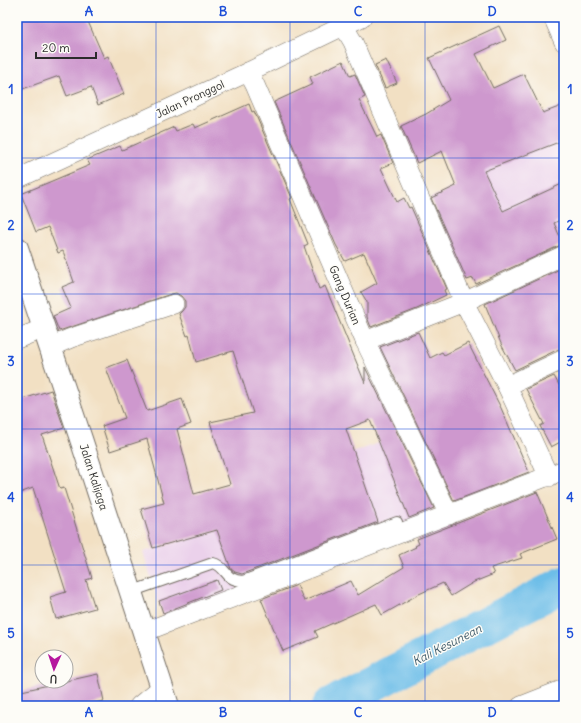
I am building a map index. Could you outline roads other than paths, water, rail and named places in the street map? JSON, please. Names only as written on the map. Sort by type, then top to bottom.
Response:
[{"type":"highway","name":"Jalan Kalijaga","points":[[17,248],[82,439],[165,697]]},
{"type":"street","name":"Jalan Pronggol","points":[[17,179],[248,72],[342,21],[362,17]]},
{"type":"street","points":[[553,17],[564,42]]},
{"type":"street","points":[[144,632],[556,473],[507,386],[464,302],[353,42],[342,21]]},
{"type":"street","name":"Gang Durian","points":[[248,72],[366,341],[449,515]]},
{"type":"street","points":[[366,341],[464,302],[564,255]]},
{"type":"street","points":[[17,339],[47,337],[71,338],[174,304]]},
{"type":"street","points":[[507,386],[564,359]]},
{"type":"street","points":[[521,706],[564,689]]},
{"type":"street","points":[[138,706],[165,697]]},
{"type":"lane","points":[[130,592],[213,563],[220,565],[229,577],[236,581],[243,581],[397,522]]},
{"type":"waterway","name":"Kali Kesunean","points":[[330,706],[564,584]]}]
